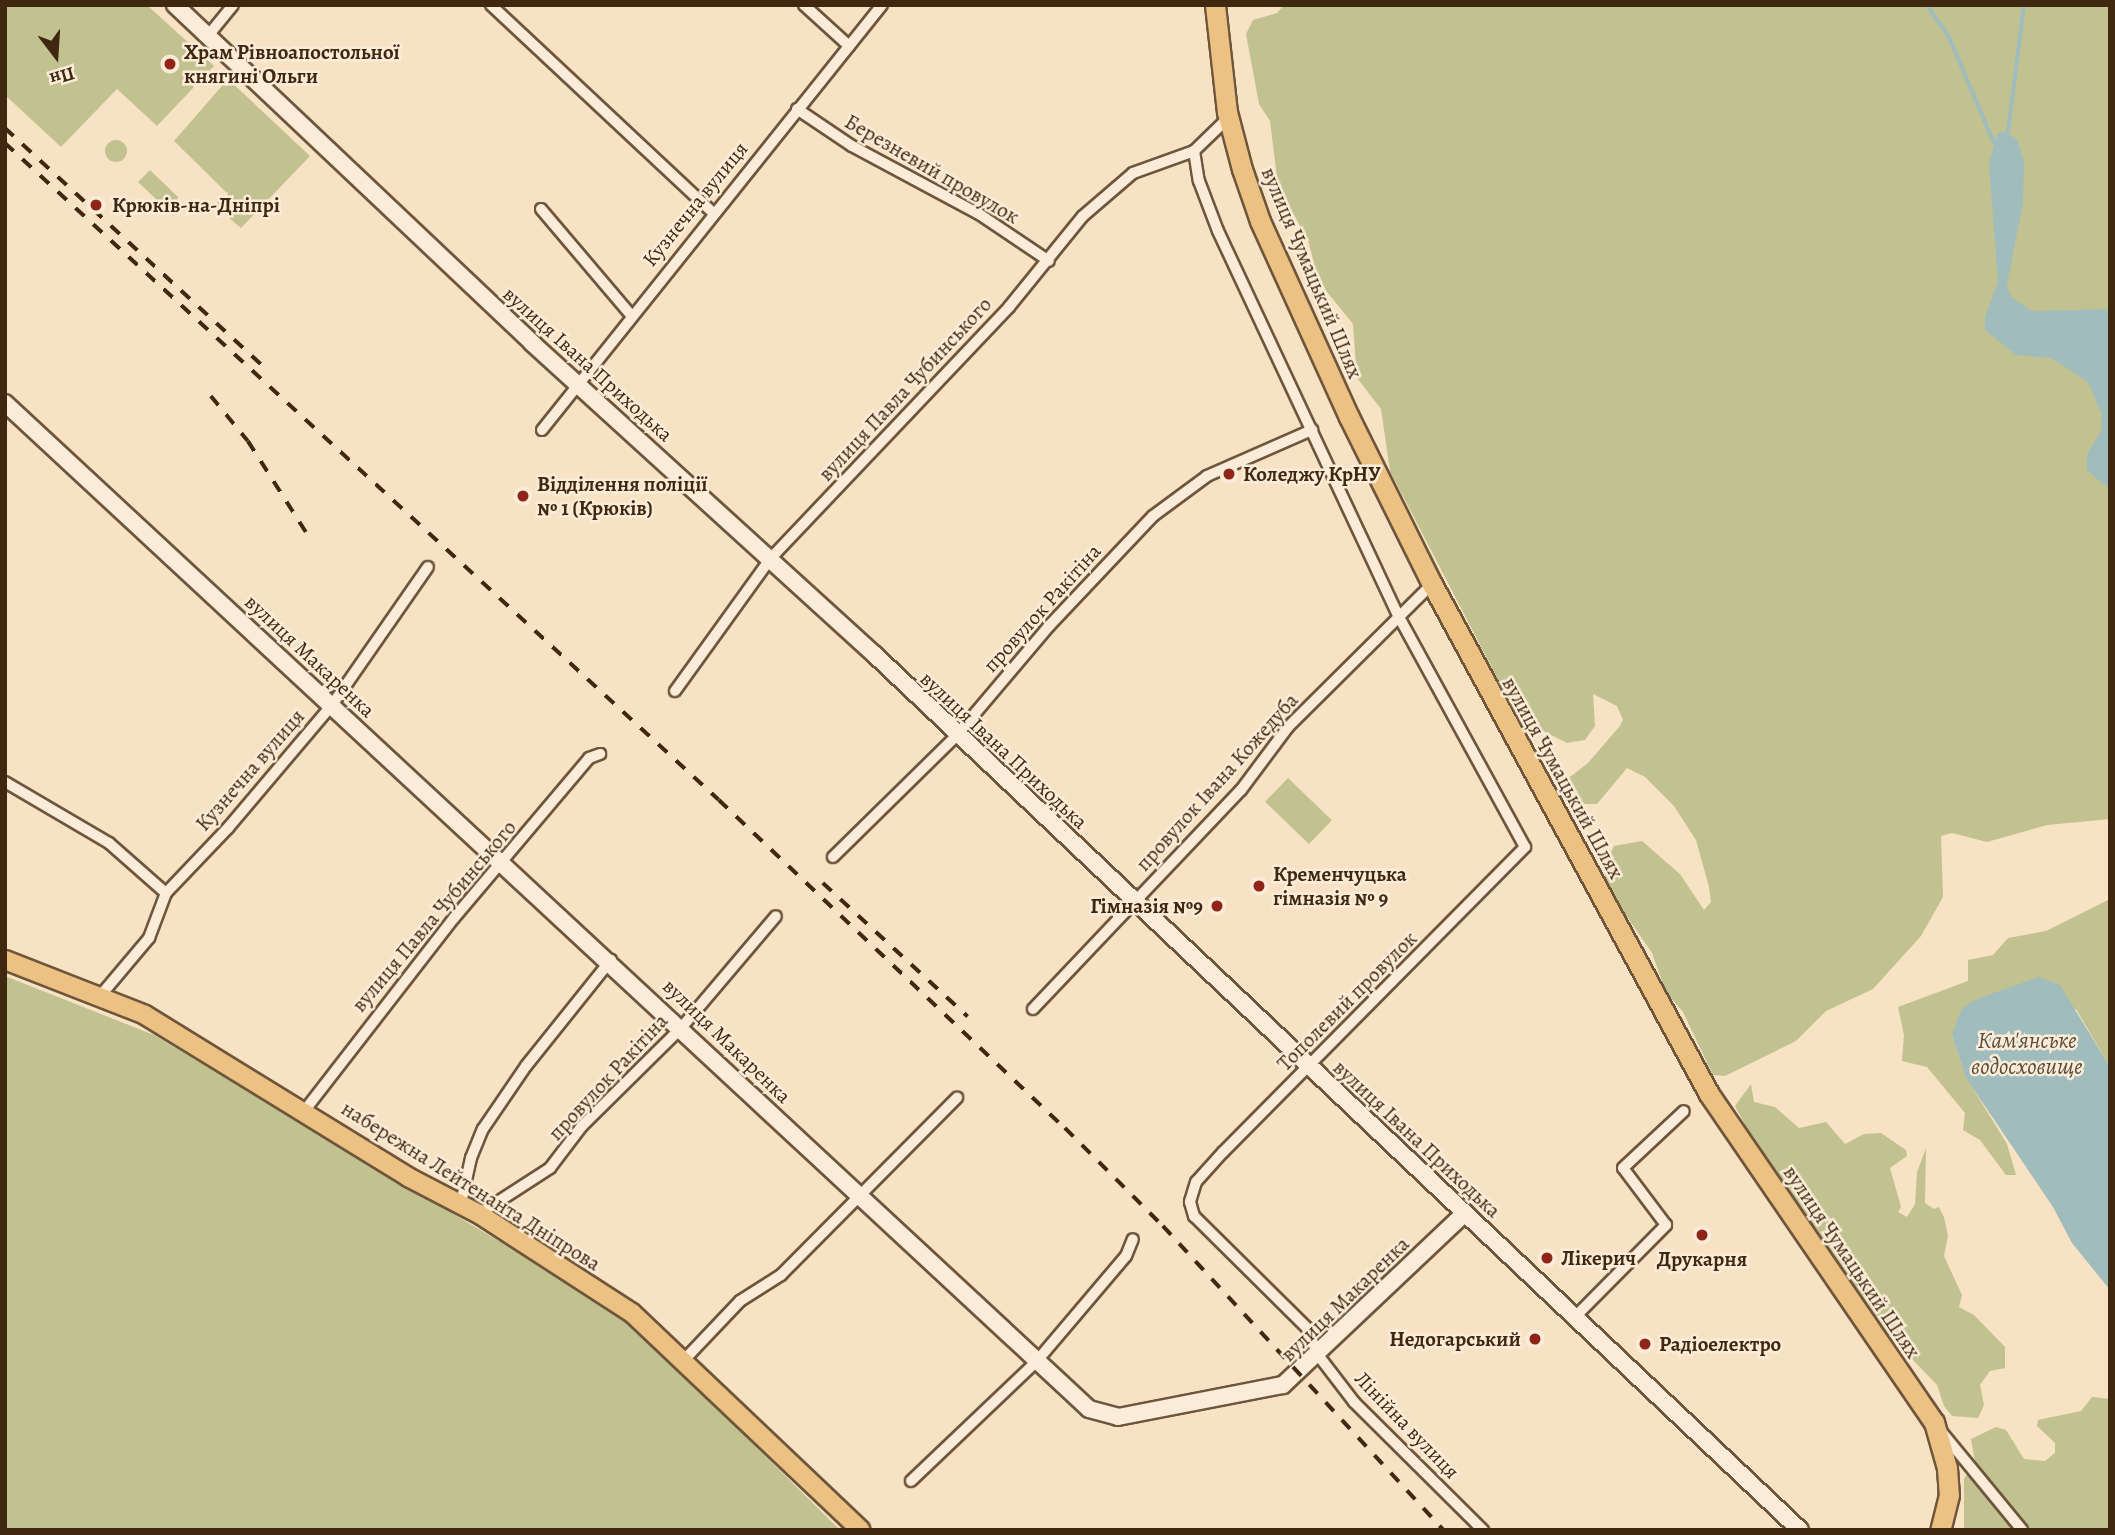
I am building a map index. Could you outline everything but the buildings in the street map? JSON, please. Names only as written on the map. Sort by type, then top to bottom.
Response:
[{"type":"highway","name":"вулиця Чумацький Шлях","points":[[1215,5],[1228,118],[1260,221],[1432,584],[1709,1094],[1934,1422],[1947,1468],[1949,1495],[1940,1530]]},
{"type":"main road","name":"вулиця Івана Приходька","points":[[175,5],[581,387],[771,558],[956,736],[1310,1066],[1463,1215],[1800,1530]]},
{"type":"main road","name":"вулиця Макаренка","points":[[5,403],[611,960],[857,1196],[1080,1403],[1118,1417],[1273,1389],[1295,1377],[1463,1215]]},
{"type":"main road","name":"набережна Лейтенанта Дніпрова","points":[[5,960],[101,995],[124,1009],[145,1015],[305,1110],[408,1177],[479,1214],[632,1313],[685,1359],[861,1530]]},
{"type":"street","points":[[207,37],[233,5]]},
{"type":"street","points":[[491,5],[713,213]]},
{"type":"street","points":[[804,5],[849,46]]},
{"type":"street","name":"Кузнечна вулиця","points":[[542,430],[581,387],[631,314],[882,5]]},
{"type":"street","name":"Березневий провулок","points":[[797,109],[852,146],[979,214],[1049,261]]},
{"type":"street","points":[[1228,118],[1194,151],[1199,181],[1218,231],[1399,617]]},
{"type":"street","name":"вулиця Павла Чубинського","points":[[675,691],[771,558],[1049,261],[1107,192],[1133,173],[1182,151],[1194,151]]},
{"type":"street","points":[[541,209],[631,314]]},
{"type":"street","name":"провулок Ракітіна","points":[[833,857],[956,736],[1058,617],[1163,508],[1207,476],[1312,430]]},
{"type":"street","name":"Кузнечна вулиця","points":[[101,995],[149,937],[166,893],[228,828],[332,705],[428,567]]},
{"type":"street","name":"провулок Івана Кожедуба","points":[[1033,1009],[1241,790],[1289,727],[1432,584]]},
{"type":"street","name":"Тополевий провулок","points":[[1196,1182],[1525,847],[1399,617]]},
{"type":"street","name":"вулиця Павла Чубинського","points":[[305,1110],[359,1036],[589,758],[600,754]]},
{"type":"street","points":[[5,782],[109,843],[166,893]]},
{"type":"street","name":"провулок Ракітіна","points":[[479,1214],[550,1168],[582,1126],[682,1027],[776,916]]},
{"type":"street","points":[[461,1203],[471,1158],[484,1129],[526,1066],[611,960]]},
{"type":"street","points":[[685,1359],[740,1301],[781,1275],[957,1098]]},
{"type":"street","points":[[1574,1318],[1666,1225],[1623,1168],[1684,1111]]},
{"type":"street","name":"Лінійна вулиця","points":[[1196,1182],[1190,1202],[1194,1216],[1307,1328],[1318,1355],[1354,1402],[1483,1530]]},
{"type":"street","points":[[911,1481],[1036,1362],[1126,1256],[1133,1239]]},
{"type":"street","points":[[1934,1422],[2022,1530]]},
{"type":"green space","points":[[5,5],[147,5],[214,66],[157,126],[117,89],[61,147],[5,95]]},
{"type":"green space","points":[[1284,5],[2110,5],[2110,819],[2047,825],[1987,842],[1952,833],[1941,836],[1943,897],[1921,936],[1873,989],[1826,1011],[1796,1041],[1725,1076],[1713,1075],[1683,1012],[1666,992],[1652,953],[1606,886],[1604,869],[1614,846],[1642,841],[1680,874],[1704,910],[1711,902],[1696,840],[1674,806],[1645,777],[1627,768],[1597,804],[1571,804],[1562,783],[1588,763],[1619,727],[1623,720],[1617,706],[1593,694],[1595,726],[1585,740],[1567,743],[1533,726],[1506,695],[1390,471],[1381,409],[1357,378],[1353,324],[1319,282],[1308,240],[1293,213],[1280,202],[1270,121],[1259,104],[1246,34],[1253,20],[1277,13]]},
{"type":"green space","points":[[228,79],[310,156],[241,228],[214,205],[227,193],[174,141]]},
{"type":"green space","points":[[116,140],[124,143],[127,151],[124,159],[116,162],[108,159],[105,151],[108,143]]},
{"type":"green space","points":[[150,170],[178,197],[174,216],[138,182]]},
{"type":"green space","points":[[1288,778],[1332,820],[1309,844],[1265,802]]},
{"type":"green space","points":[[2110,899],[2110,1067],[2076,1009],[1952,1035],[1966,1077],[2007,1144],[2016,1175],[2006,1175],[1980,1140],[1963,1130],[1965,1113],[1927,1067],[1902,1061],[1904,1035],[1898,1007],[1968,981],[1968,960],[1993,955],[2008,938],[2046,931]]},
{"type":"green space","points":[[5,976],[154,1035],[624,1316],[840,1530],[5,1530]]},
{"type":"green space","points":[[1751,1084],[1754,1102],[1775,1107],[1799,1128],[1826,1122],[1845,1144],[1864,1134],[1881,1133],[1906,1150],[1907,1156],[1890,1168],[1901,1207],[1898,1212],[1907,1217],[1915,1204],[1917,1172],[1926,1148],[1925,1203],[1934,1209],[1939,1207],[1944,1217],[1948,1236],[1944,1256],[1962,1295],[1959,1307],[1974,1315],[2005,1347],[2005,1368],[1990,1371],[1980,1385],[1984,1405],[1978,1418],[1952,1416],[1944,1406],[1937,1385],[1880,1326],[1762,1156],[1735,1106]]},
{"type":"green space","points":[[2092,1397],[2110,1399],[2110,1530],[1964,1529],[1964,1479],[1975,1462],[1971,1439],[1996,1427],[2006,1430],[2024,1459],[2045,1461],[2055,1453],[2055,1443],[2037,1426],[2038,1420],[2081,1411]]},
{"type":"water","points":[[2003,131],[2017,139],[2024,162],[2023,203],[2007,285],[2011,297],[2032,311],[2110,309],[2110,490],[2087,470],[2087,454],[2101,431],[2102,415],[2088,382],[2051,358],[2016,355],[1985,330],[1985,317],[1998,282],[1989,164],[1997,134]]},
{"type":"water","name":"Кам'янське водосховище","points":[[2039,977],[2060,985],[2110,1067],[2110,1290],[2072,1243],[2053,1207],[1966,1078],[1952,1035],[1961,1010],[1974,1000]]},
{"type":"waterway","points":[[1927,5],[1949,36],[1994,142]]},
{"type":"waterway","points":[[2008,132],[2024,5]]},
{"type":"railway","points":[[5,128],[267,370]]},
{"type":"railway","points":[[5,143],[719,800],[1065,1128],[1163,1226],[1444,1530]]},
{"type":"railway","points":[[211,396],[248,441],[306,532]]},
{"type":"railway","points":[[823,883],[968,1017]]},
{"type":"place","name":"Храм Рівноапостольної княгині Ольги","points":[[170,64]]},
{"type":"place","name":"Крюків-на-Дніпрі","points":[[96,205]]},
{"type":"place","name":"Коледжу КрНУ","points":[[1229,474]]},
{"type":"place","name":"Відділення поліції № 1 (Крюків)","points":[[523,496]]},
{"type":"place","name":"Кременчуцька гімназія № 9","points":[[1259,886]]},
{"type":"place","name":"Гімназія №9","points":[[1217,906]]},
{"type":"place","name":"Друкарня","points":[[1702,1235]]},
{"type":"place","name":"Лікерич","points":[[1547,1258]]},
{"type":"place","name":"Недогарський","points":[[1535,1339]]},
{"type":"place","name":"Радіоелектро","points":[[1645,1344]]}]
